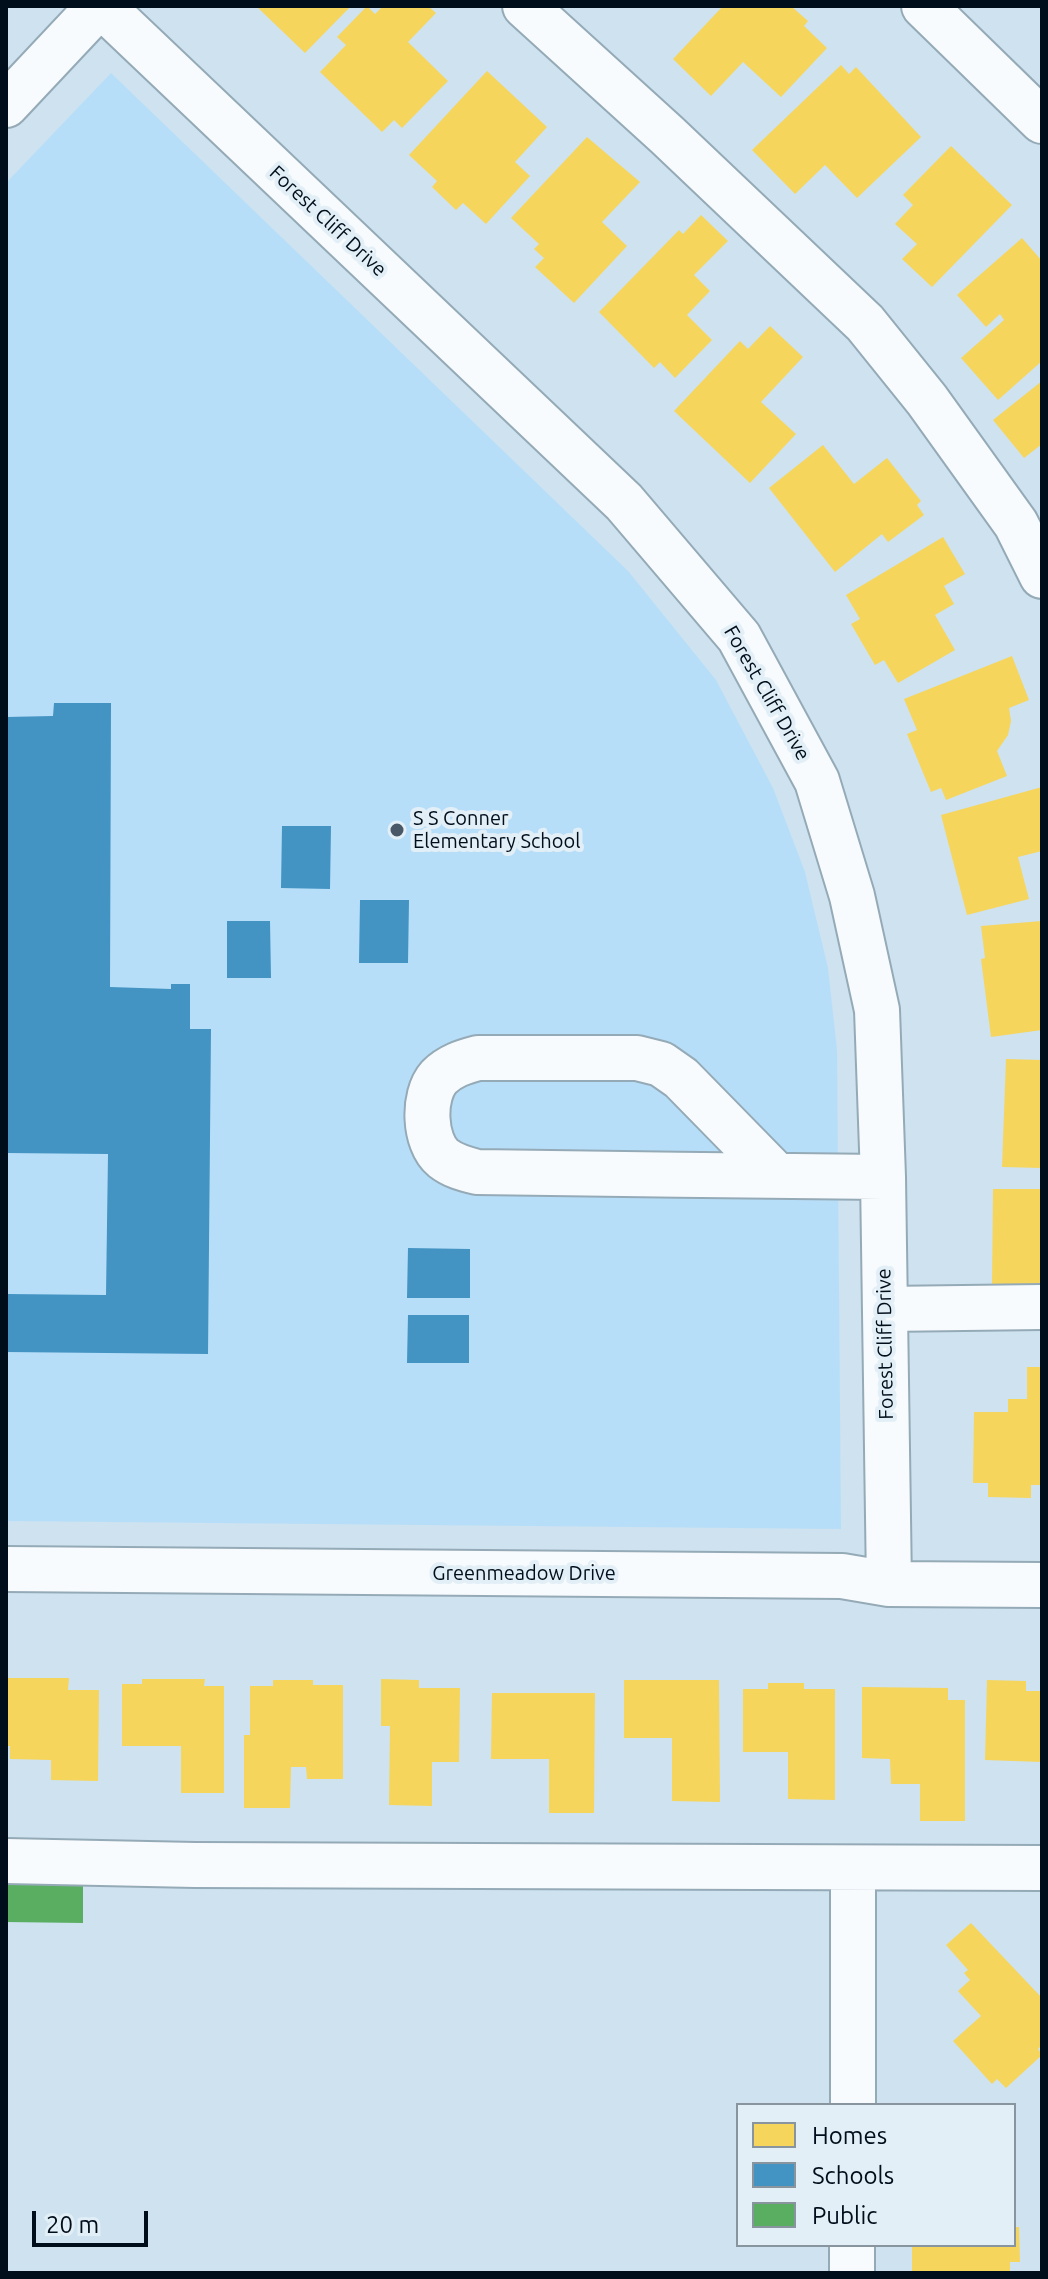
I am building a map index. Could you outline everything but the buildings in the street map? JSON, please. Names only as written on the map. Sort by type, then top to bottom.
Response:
[{"type":"street","points":[[6,105],[100,6]]},
{"type":"street","name":"Forest Cliff Drive","points":[[100,6],[624,502],[739,637],[817,781],[852,896],[877,1010],[883,1177],[889,1584]]},
{"type":"street","points":[[525,6],[678,145],[865,323],[927,400],[1016,524],[1042,576]]},
{"type":"street","points":[[924,6],[1042,121]]},
{"type":"street","points":[[777,1176],[681,1078],[661,1064],[637,1058],[478,1058],[455,1065],[437,1079],[427,1105],[427,1129],[440,1156],[458,1167],[477,1172],[777,1176],[883,1177]]},
{"type":"street","points":[[885,1309],[1042,1307]]},
{"type":"street","name":"Greenmeadow Drive","points":[[6,1569],[842,1576],[889,1584],[1042,1585]]},
{"type":"street","points":[[6,1861],[195,1865],[1042,1868]]},
{"type":"street","points":[[853,1868],[853,2103]]},
{"type":"street","points":[[852,2247],[852,2273]]},
{"type":"shaded area","name":"S S Conner Elementary School","points":[[111,73],[628,571],[716,680],[773,788],[805,872],[828,968],[837,1050],[841,1529],[6,1521],[6,183]]},
{"type":"place","name":"S S Conner Elementary School","points":[[397,830]]}]
